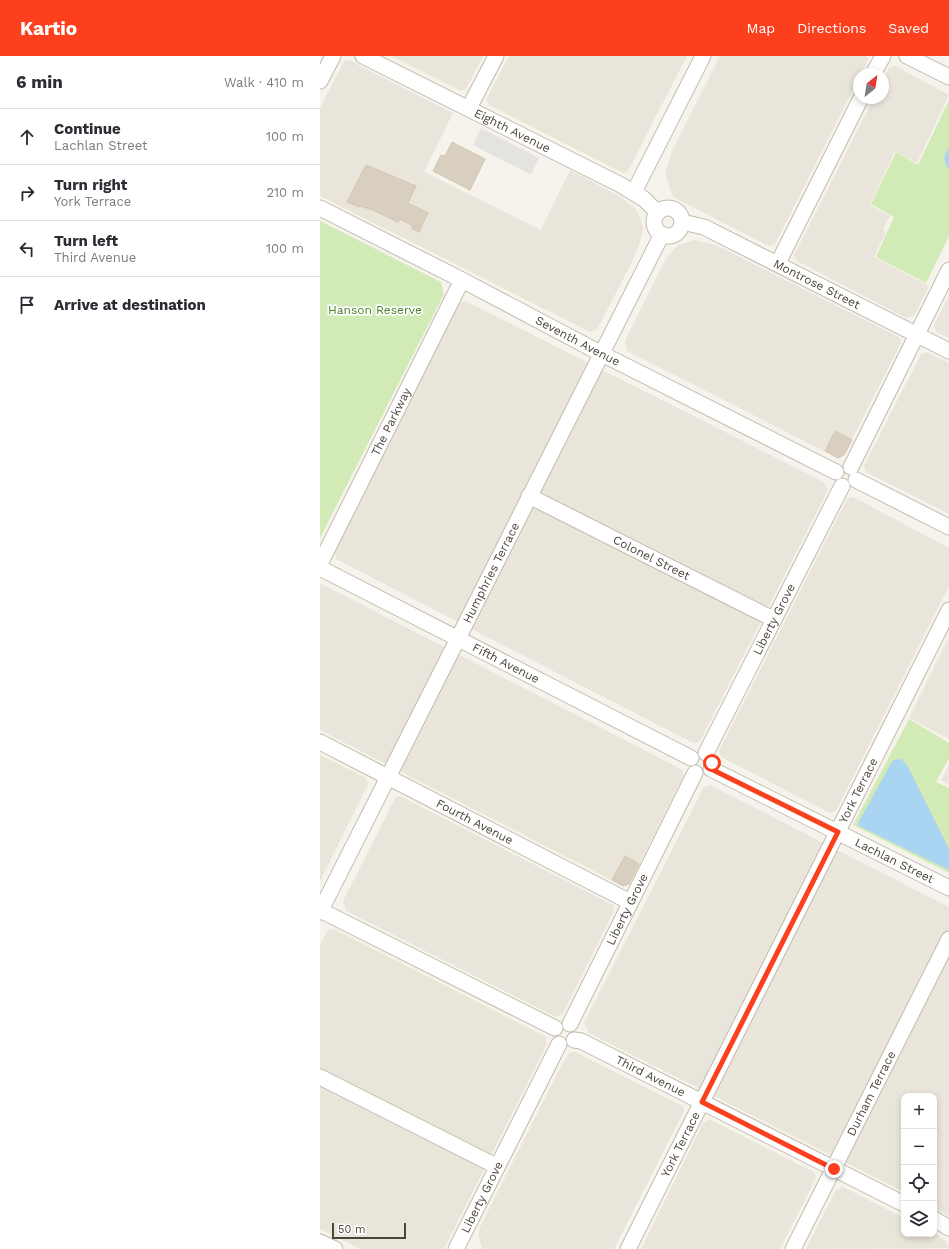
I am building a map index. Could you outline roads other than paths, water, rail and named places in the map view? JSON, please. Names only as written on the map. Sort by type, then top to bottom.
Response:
[{"type":"street","points":[[320,81],[332,56]]},
{"type":"street","name":"Eighth Avenue","points":[[363,56],[634,192],[658,213]]},
{"type":"street","points":[[469,108],[496,56]]},
{"type":"street","points":[[634,192],[703,56]]},
{"type":"street","points":[[877,68],[883,56]]},
{"type":"street","points":[[907,56],[949,77]]},
{"type":"street","points":[[778,263],[858,104]]},
{"type":"street","name":"Seventh Avenue","points":[[320,208],[462,280],[839,479]]},
{"type":"street","points":[[666,208],[675,210],[679,213],[682,222],[676,234],[667,236],[658,231],[654,222],[658,213],[666,208]]},
{"type":"street","name":"Montrose Street","points":[[682,222],[704,227],[778,263],[949,351]]},
{"type":"street","name":"Humphries Terrace","points":[[320,911],[389,778],[529,496],[662,234]]},
{"type":"street","points":[[853,474],[917,335],[949,270]]},
{"type":"street","name":"The Parkway","points":[[320,564],[462,280]]},
{"type":"street","points":[[839,479],[845,466],[853,474],[949,527]]},
{"type":"street","name":"Liberty Grove","points":[[706,753],[773,619],[839,479]]},
{"type":"street","name":"Colonel Street","points":[[529,496],[773,619]]},
{"type":"street","name":"Fifth Avenue","points":[[320,568],[691,758]]},
{"type":"street","name":"York Terrace","points":[[628,1249],[949,610]]},
{"type":"street","name":"Fourth Avenue","points":[[320,742],[630,902]]},
{"type":"street","points":[[696,753],[706,753],[712,760],[711,769],[704,774],[695,773],[690,766],[691,758],[696,753]]},
{"type":"street","name":"Lachlan Street","points":[[711,769],[949,888]]},
{"type":"street","name":"Liberty Grove","points":[[570,1024],[695,773]]},
{"type":"street","points":[[320,911],[555,1028]]},
{"type":"street","name":"Durham Terrace","points":[[793,1249],[949,939]]},
{"type":"street","points":[[559,1024],[570,1024],[574,1029],[574,1040],[570,1044],[559,1044],[555,1040],[553,1034],[555,1028],[559,1024]]},
{"type":"street","name":"Third Avenue","points":[[574,1040],[581,1041],[901,1202]]},
{"type":"street","name":"Liberty Grove","points":[[461,1247],[496,1166],[559,1044]]},
{"type":"street","points":[[320,1077],[496,1166]]},
{"type":"street","points":[[937,1221],[949,1228]]},
{"type":"street","points":[[320,1242],[335,1249]]},
{"type":"water","points":[[949,148],[949,169],[944,158]]},
{"type":"water","points":[[901,759],[907,765],[949,849],[949,870],[859,826],[858,823],[893,760]]},
{"type":"park label","name":"Hanson Reserve","points":[[375,310]]}]
